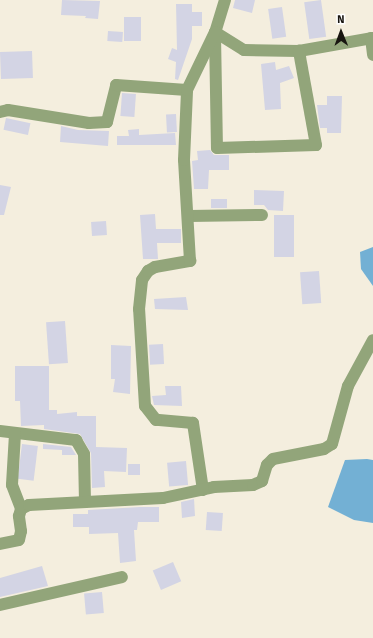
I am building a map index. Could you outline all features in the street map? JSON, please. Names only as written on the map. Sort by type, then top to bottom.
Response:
[{"type":"street","points":[[202,490],[193,423],[156,420],[145,406],[139,309],[142,280],[148,271],[155,267],[190,261],[189,216],[184,160],[187,90],[215,32],[225,0]]},
{"type":"street","points":[[215,32],[244,50],[299,51],[372,38],[373,55]]},
{"type":"street","points":[[215,32],[217,148],[316,145],[299,51]]},
{"type":"street","points":[[0,112],[8,110],[90,123],[107,122],[116,85],[187,90]]},
{"type":"street","points":[[189,216],[262,214]]},
{"type":"street","points":[[0,544],[19,540],[21,531],[18,516],[21,509],[29,505],[163,498],[202,490],[253,485],[262,481],[268,466],[273,459],[324,449],[332,444],[348,386],[373,340]]},
{"type":"street","points":[[0,432],[65,437],[76,440],[84,454],[85,502]]},
{"type":"street","points":[[15,434],[12,485],[21,509]]},
{"type":"street","points":[[0,605],[122,577]]},
{"type":"water","points":[[373,247],[373,286],[361,269],[360,252]]},
{"type":"water","points":[[345,460],[373,460],[373,523],[354,520],[328,507]]},
{"type":"building","points":[[62,0],[100,1],[98,19],[85,18],[86,16],[61,15]]},
{"type":"building","points":[[235,0],[255,0],[252,13],[233,8]]},
{"type":"building","points":[[321,0],[326,37],[309,39],[304,2]]},
{"type":"building","points":[[176,4],[192,4],[192,12],[202,12],[202,26],[192,26],[192,39],[178,80],[175,79],[176,62],[168,59],[172,48],[177,50]]},
{"type":"building","points":[[282,7],[286,37],[272,39],[268,9]]},
{"type":"building","points":[[124,17],[141,17],[141,41],[124,41]]},
{"type":"building","points":[[108,31],[123,32],[122,42],[107,41]]},
{"type":"building","points":[[32,51],[33,78],[1,79],[0,52]]},
{"type":"building","points":[[275,62],[276,70],[289,66],[294,78],[280,83],[281,109],[265,110],[261,64]]},
{"type":"building","points":[[122,93],[136,94],[134,117],[120,116]]},
{"type":"building","points":[[327,96],[342,96],[341,133],[327,133],[327,128],[320,128],[317,105],[327,105]]},
{"type":"building","points":[[176,114],[177,132],[167,132],[166,115]]},
{"type":"building","points":[[6,118],[30,123],[28,135],[4,130]]},
{"type":"building","points":[[61,126],[78,130],[109,131],[108,146],[60,142]]},
{"type":"building","points":[[139,129],[139,135],[175,133],[176,145],[117,145],[117,136],[129,136],[128,130]]},
{"type":"building","points":[[210,150],[214,155],[229,155],[229,170],[209,170],[208,189],[194,189],[192,161],[198,160],[197,151]]},
{"type":"building","points":[[0,185],[11,187],[4,215],[0,215]]},
{"type":"building","points":[[254,190],[284,191],[283,211],[268,210],[264,205],[254,205]]},
{"type":"building","points":[[211,199],[227,199],[227,208],[211,208]]},
{"type":"building","points":[[155,214],[156,229],[181,229],[181,243],[157,243],[158,259],[143,259],[140,215]]},
{"type":"building","points":[[274,215],[294,215],[294,257],[274,257]]},
{"type":"building","points":[[106,221],[107,235],[92,236],[91,222]]},
{"type":"building","points":[[319,271],[321,303],[302,304],[300,272]]},
{"type":"building","points":[[186,297],[188,310],[155,309],[154,299]]},
{"type":"building","points":[[65,321],[68,363],[49,364],[46,322]]},
{"type":"building","points":[[163,344],[164,364],[150,365],[149,345]]},
{"type":"building","points":[[111,345],[131,346],[130,394],[113,392],[115,379],[111,379]]},
{"type":"building","points":[[15,366],[49,366],[49,410],[57,410],[57,414],[77,412],[77,416],[96,416],[96,447],[127,448],[126,472],[104,471],[105,487],[92,488],[91,453],[80,434],[44,429],[44,425],[21,426],[20,401],[15,401]]},
{"type":"building","points":[[165,386],[181,386],[182,406],[154,405],[152,396],[166,395]]},
{"type":"building","points":[[22,444],[38,446],[34,481],[18,479]]},
{"type":"building","points":[[43,444],[71,447],[76,455],[62,455],[62,450],[43,449]]},
{"type":"building","points":[[186,461],[188,485],[169,487],[167,463]]},
{"type":"building","points":[[128,464],[140,464],[140,475],[128,475]]},
{"type":"building","points":[[194,499],[195,516],[182,518],[181,502]]},
{"type":"building","points":[[159,507],[159,522],[138,522],[137,530],[134,530],[136,561],[120,563],[118,533],[89,534],[89,527],[73,527],[73,514],[88,514],[88,510]]},
{"type":"building","points":[[207,512],[223,513],[222,531],[206,530]]},
{"type":"building","points":[[173,562],[181,581],[161,590],[153,571]]},
{"type":"building","points":[[42,566],[48,586],[0,597],[0,578]]},
{"type":"building","points":[[102,592],[104,613],[86,614],[84,594]]}]
